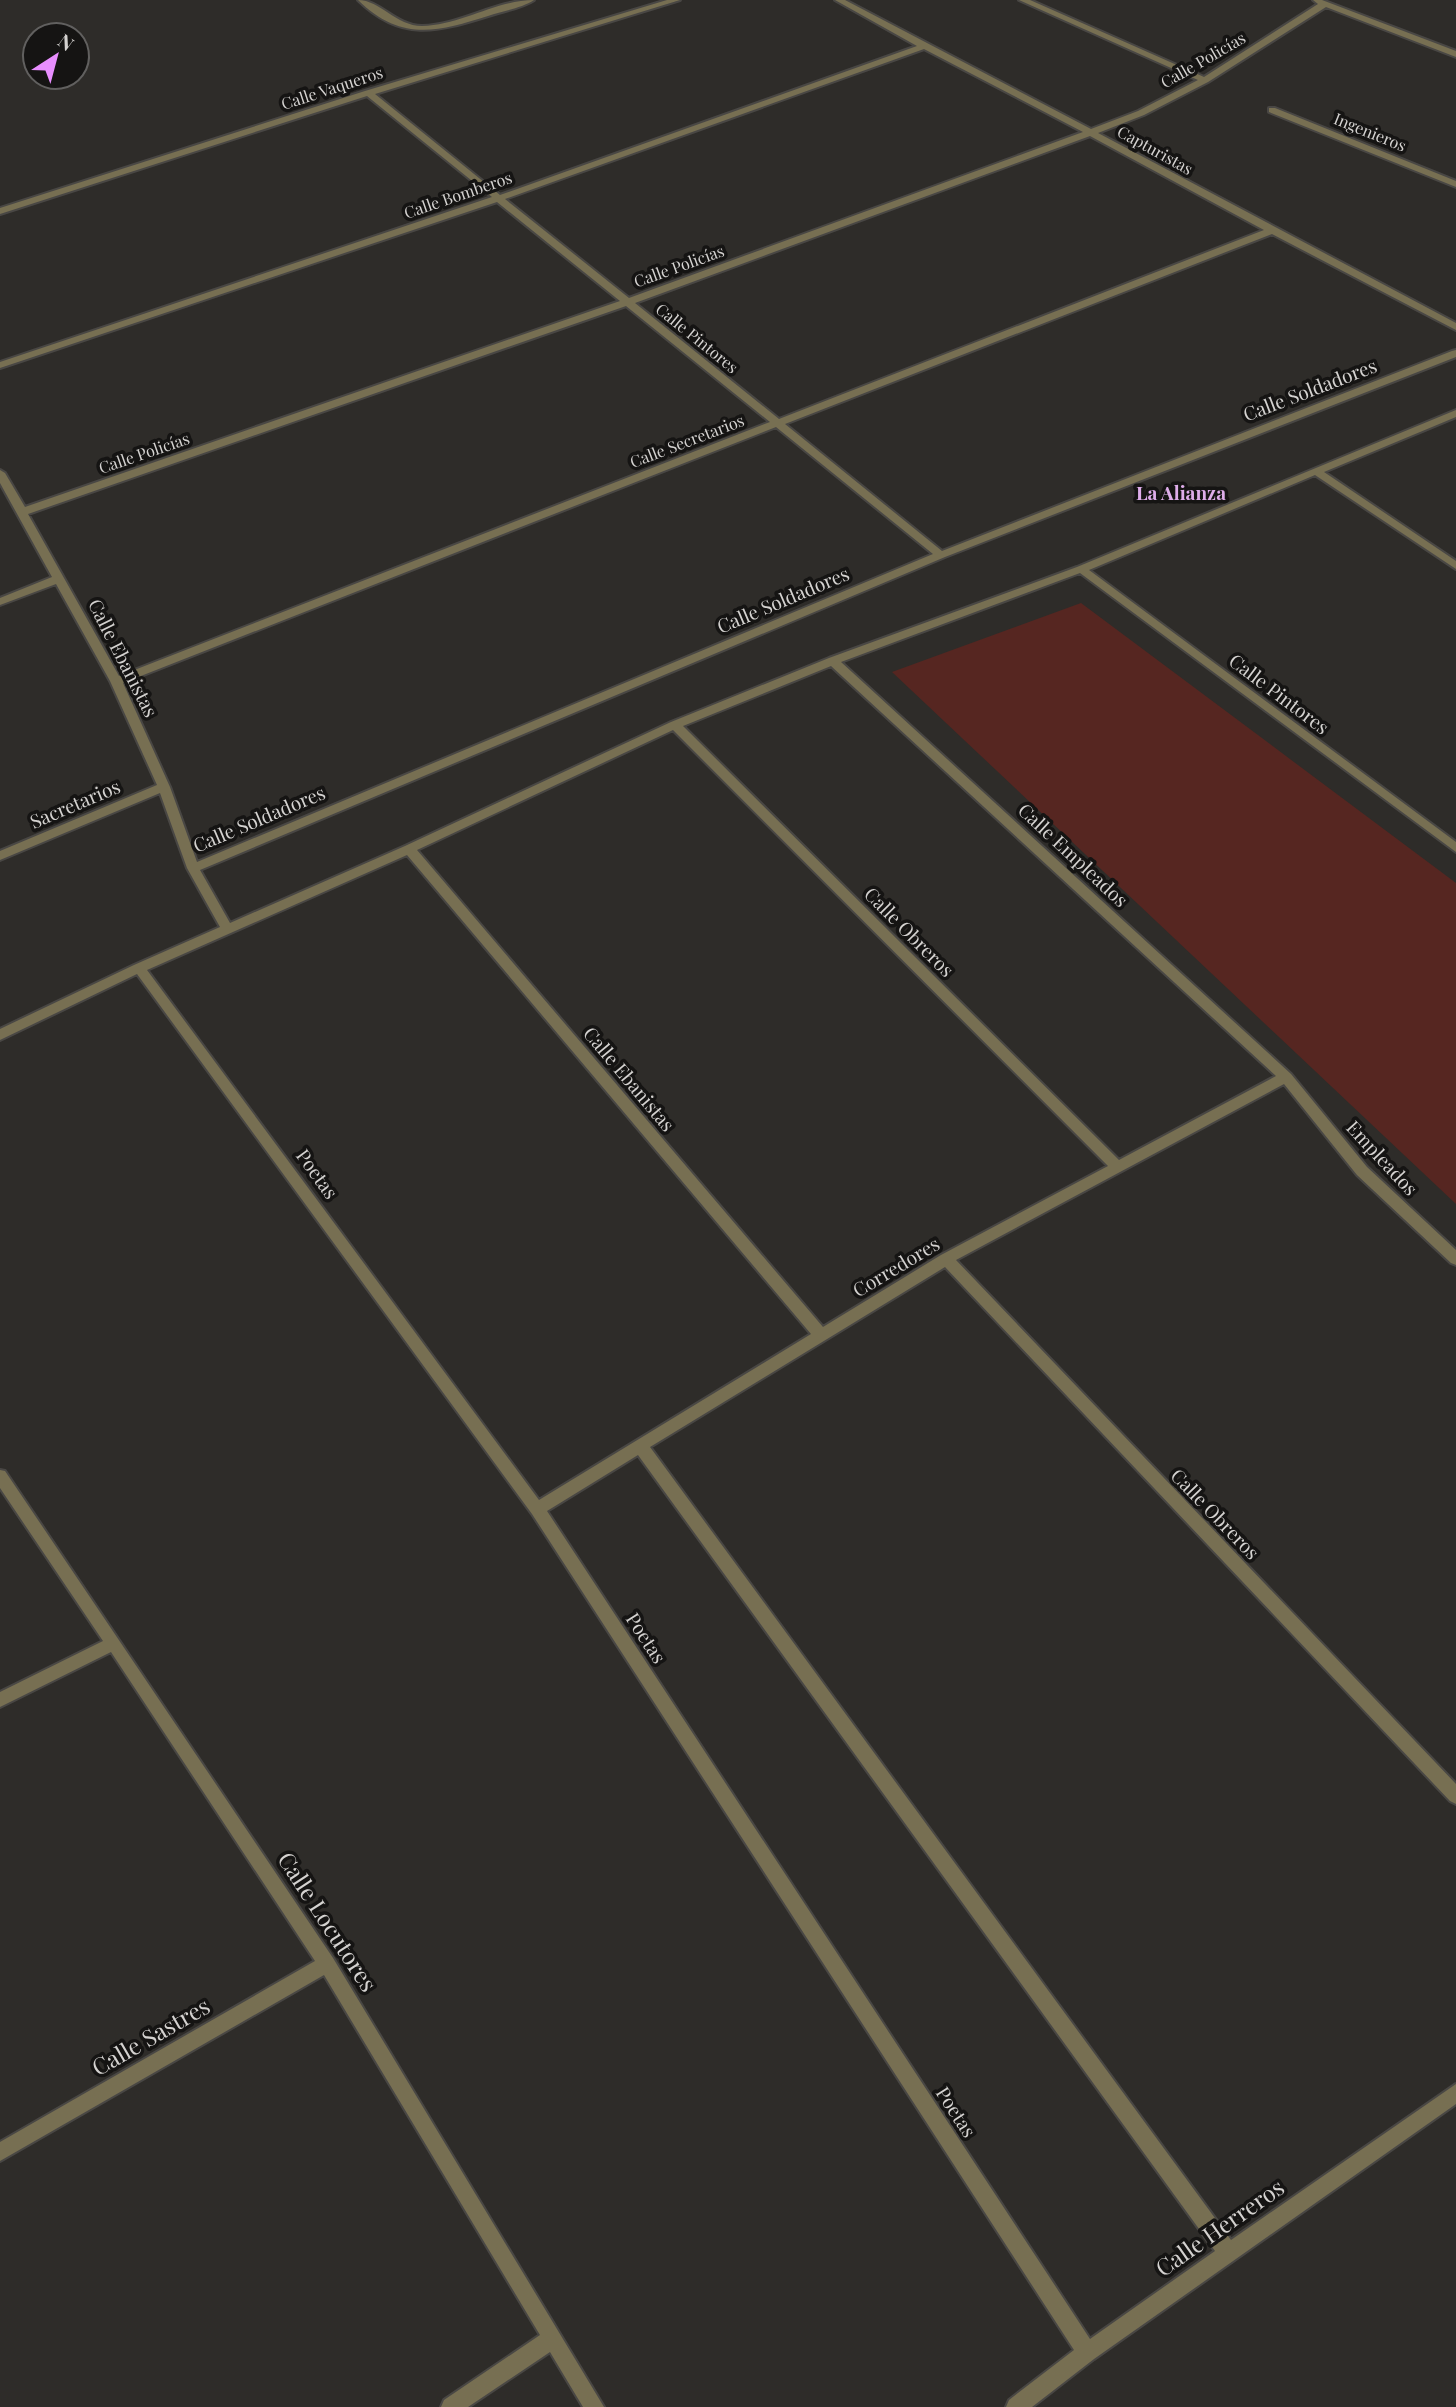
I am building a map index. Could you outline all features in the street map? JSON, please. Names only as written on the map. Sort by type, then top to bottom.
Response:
[{"type":"street","points":[[362,0],[382,15],[417,28],[441,25],[530,0]]},
{"type":"street","name":"Calle Vaqueros","points":[[0,211],[368,93],[676,0]]},
{"type":"street","name":"Capturistas","points":[[839,0],[922,47],[1090,132],[1270,231],[1456,327]]},
{"type":"street","points":[[1023,0],[1205,80]]},
{"type":"street","points":[[1320,2],[1456,54]]},
{"type":"street","name":"Calle Policías","points":[[22,512],[628,302],[1141,113],[1205,80],[1320,2]]},
{"type":"street","name":"Calle Bomberos","points":[[0,365],[499,198],[922,47]]},
{"type":"street","name":"Calle Pintores","points":[[368,93],[941,555]]},
{"type":"street","name":"Ingenieros","points":[[1272,110],[1456,184]]},
{"type":"street","name":"Calle Secretarios","points":[[116,681],[1270,231]]},
{"type":"street","name":"Calle Soldadores","points":[[227,929],[193,868],[941,555],[1456,354]]},
{"type":"street","points":[[0,1035],[139,968],[409,849],[675,725],[833,661],[1081,569],[1456,413]]},
{"type":"street","points":[[1317,472],[1456,566]]},
{"type":"street","name":"Calle Ebanistas","points":[[0,473],[116,681],[164,788],[193,868]]},
{"type":"street","name":"Calle Pintores","points":[[1081,569],[1456,848]]},
{"type":"street","points":[[0,602],[60,578]]},
{"type":"street","name":"Calle Empleados","points":[[833,661],[1286,1077]]},
{"type":"street","name":"Calle Obreros","points":[[675,725],[1117,1167]]},
{"type":"street","name":"Sacretarios","points":[[0,856],[164,788]]},
{"type":"street","name":"Calle Ebanistas","points":[[409,849],[820,1334]]},
{"type":"street","name":"Poetas","points":[[139,968],[537,1509],[1087,2352]]},
{"type":"street","name":"Corredores","points":[[537,1509],[946,1259],[1286,1077]]},
{"type":"street","name":"Empleados","points":[[1286,1077],[1362,1171],[1456,1259]]},
{"type":"street","name":"Calle Obreros","points":[[946,1259],[1456,1796]]},
{"type":"street","points":[[640,1445],[1228,2252]]},
{"type":"street","name":"Calle Locutores","points":[[0,1476],[327,1964],[594,2407]]},
{"type":"street","points":[[0,1700],[114,1643]]},
{"type":"street","name":"Calle Sastres","points":[[0,2152],[327,1964]]},
{"type":"street","name":"Calle Herreros","points":[[1016,2407],[1087,2352],[1456,2093]]},
{"type":"street","points":[[451,2407],[552,2338]]},
{"type":"shaded area","points":[[1081,603],[1456,883],[1456,1204],[892,672]]},
{"type":"district","name":"La Alianza","points":[[1181,493]]}]
